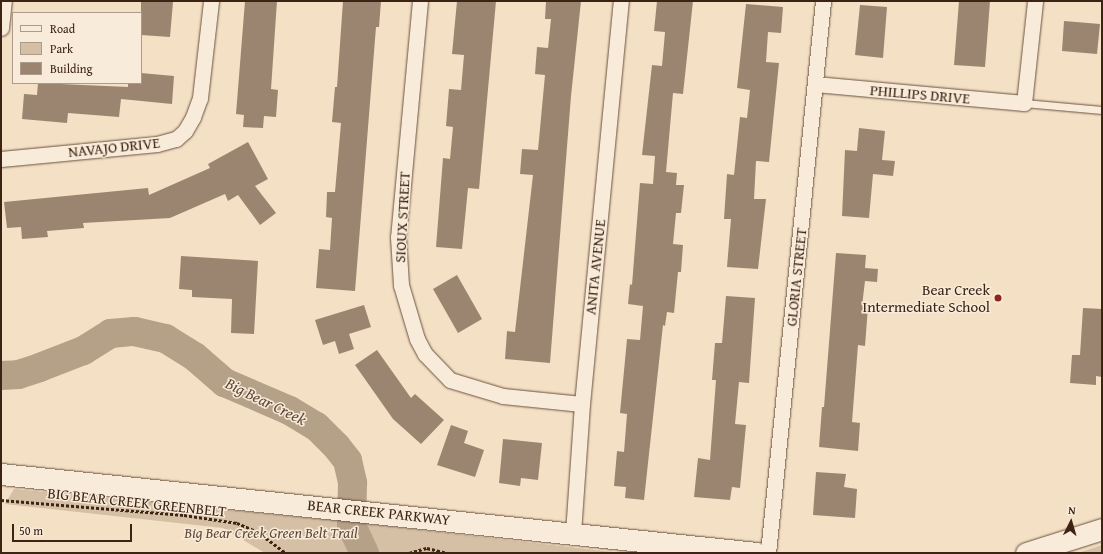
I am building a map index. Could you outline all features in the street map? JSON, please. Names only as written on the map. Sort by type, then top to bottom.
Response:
[{"type":"main road","name":"BEAR CREEK PARKWAY","points":[[1,474],[283,502],[757,553]]},
{"type":"main road","points":[[1026,553],[1102,529]]},
{"type":"street","points":[[1,28],[4,1]]},
{"type":"street","name":"NAVAJO DRIVE","points":[[1,159],[157,144],[176,139],[185,131],[194,118],[200,98],[211,1]]},
{"type":"street","name":"SIOUX STREET","points":[[420,1],[398,237],[401,285],[417,339],[425,354],[450,380],[503,396],[582,404]]},
{"type":"street","name":"ANITA AVENUE","points":[[573,533],[582,404],[621,1]]},
{"type":"street","name":"GLORIA STREET","points":[[768,553],[823,1]]},
{"type":"street","points":[[1024,103],[1035,1]]},
{"type":"street","name":"PHILLIPS DRIVE","points":[[815,84],[1024,103]]},
{"type":"lane","points":[[1024,103],[1102,110]]},
{"type":"path","name":"BIG BEAR CREEK GREENBELT","points":[[1,500],[184,515],[237,524],[258,532],[286,553]]},
{"type":"path","points":[[409,553],[427,548],[446,553]]},
{"type":"green space","name":"Big Bear Creek Green Belt Trail","points":[[14,489],[342,521],[621,553],[265,553],[223,528],[5,504]]},
{"type":"green space","points":[[1102,545],[1102,553],[1078,553]]},
{"type":"building","points":[[141,1],[173,2],[170,37],[142,35]]},
{"type":"building","points":[[245,1],[277,1],[271,89],[278,90],[276,117],[264,116],[263,128],[243,127],[244,115],[236,114]]},
{"type":"building","points":[[343,1],[381,1],[379,27],[376,27],[355,291],[316,288],[319,249],[330,250],[332,218],[326,217],[327,192],[335,192],[341,123],[332,122],[335,87],[337,87]]},
{"type":"building","points":[[457,1],[496,1],[479,189],[468,188],[462,249],[436,247],[443,158],[450,159],[453,127],[446,126],[449,89],[461,90],[464,55],[452,54]]},
{"type":"building","points":[[546,1],[581,1],[571,96],[550,363],[505,359],[507,331],[515,332],[533,175],[520,174],[522,149],[538,150],[545,75],[535,74],[537,47],[548,48],[551,19],[545,19]]},
{"type":"building","points":[[657,1],[693,1],[683,94],[673,93],[666,172],[677,173],[676,185],[684,185],[681,213],[676,213],[673,244],[683,245],[681,272],[678,272],[674,313],[667,312],[665,326],[663,325],[644,500],[625,498],[626,487],[614,486],[617,451],[624,452],[627,414],[620,413],[627,339],[640,340],[643,306],[628,304],[630,284],[632,285],[640,183],[653,184],[655,156],[642,155],[652,65],[662,66],[665,32],[654,31]]},
{"type":"building","points":[[959,1],[990,1],[985,67],[954,65]]},
{"type":"building","points":[[746,4],[783,7],[781,33],[768,32],[766,62],[779,63],[769,162],[756,161],[754,199],[766,199],[758,269],[727,267],[731,219],[724,219],[727,174],[734,175],[740,117],[747,118],[750,90],[737,88]]},
{"type":"building","points":[[860,5],[887,7],[883,58],[855,55]]},
{"type":"building","points":[[1064,21],[1100,24],[1097,54],[1062,51]]},
{"type":"building","points":[[142,73],[174,76],[172,104],[121,99],[119,117],[68,113],[67,123],[22,119],[24,94],[37,95],[38,84],[128,87],[128,84],[142,84]]},
{"type":"building","points":[[859,128],[885,131],[882,160],[895,161],[893,176],[873,174],[869,218],[842,216],[845,150],[857,151]]},
{"type":"building","points":[[248,142],[268,179],[255,186],[276,213],[260,225],[238,195],[228,201],[225,194],[170,218],[83,223],[84,228],[47,231],[48,237],[22,239],[21,227],[7,228],[4,202],[148,188],[149,195],[210,168],[208,164]]},
{"type":"building","points":[[836,253],[866,255],[865,268],[878,269],[877,282],[865,281],[862,306],[868,307],[865,346],[858,345],[852,422],[860,423],[858,451],[819,447],[822,407],[824,407]]},
{"type":"building","points":[[181,256],[258,261],[254,334],[231,333],[232,299],[192,297],[192,290],[179,289]]},
{"type":"building","points":[[457,275],[482,319],[458,333],[433,289]]},
{"type":"building","points":[[726,296],[755,298],[749,383],[739,382],[735,424],[746,425],[740,488],[732,487],[730,500],[694,497],[698,458],[710,460],[716,380],[712,380],[715,343],[722,343]]},
{"type":"building","points":[[364,305],[371,327],[349,334],[354,349],[339,354],[335,341],[323,345],[315,320]]},
{"type":"building","points":[[1083,308],[1102,309],[1102,377],[1096,376],[1096,385],[1070,383],[1072,355],[1080,355]]},
{"type":"building","points":[[377,350],[411,398],[415,394],[444,420],[421,444],[393,419],[355,365]]},
{"type":"building","points":[[451,425],[468,431],[464,443],[484,450],[475,477],[437,465]]},
{"type":"building","points":[[503,439],[542,443],[538,480],[521,478],[520,486],[499,483]]},
{"type":"building","points":[[816,472],[846,474],[844,487],[857,489],[855,518],[813,515]]},
{"type":"waterway","name":"Big Bear Creek","points":[[1,375],[18,374],[39,367],[83,350],[110,333],[134,331],[165,338],[194,356],[224,382],[289,410],[316,426],[336,446],[347,460],[352,482],[351,525],[364,553]]},
{"type":"place","name":"Bear Creek Intermediate School","points":[[998,298]]}]
